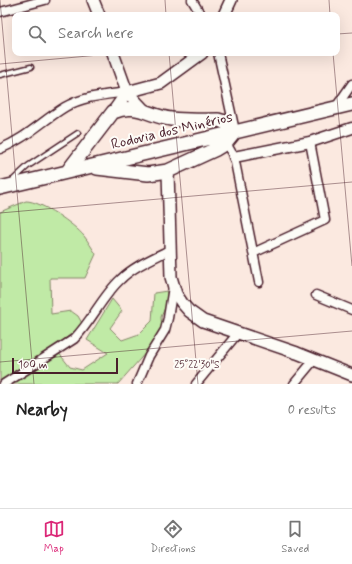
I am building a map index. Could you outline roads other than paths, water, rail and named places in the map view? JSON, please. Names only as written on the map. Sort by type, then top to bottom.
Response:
[{"type":"main road","points":[[93,0],[98,12]]},
{"type":"main road","points":[[225,12],[231,0]]},
{"type":"main road","points":[[114,56],[127,92],[145,111]]},
{"type":"main road","points":[[67,172],[127,92],[161,83],[198,56]]},
{"type":"main road","name":"Rodovia dos Minérios","points":[[3,188],[352,104]]},
{"type":"main road","points":[[87,167],[143,173],[168,171],[226,143],[235,132],[225,122],[218,120],[171,119],[129,107],[113,112]]},
{"type":"main road","points":[[168,171],[170,249],[173,284],[182,303],[196,316],[211,324],[350,372]]},
{"type":"street","points":[[0,12],[45,0]]},
{"type":"street","points":[[192,0],[199,12]]},
{"type":"street","points":[[219,56],[235,132]]},
{"type":"street","points":[[336,107],[351,87]]},
{"type":"street","points":[[0,149],[24,138],[56,113],[75,102],[95,96],[127,92]]},
{"type":"street","points":[[234,157],[310,142],[352,128]]},
{"type":"street","points":[[253,253],[325,220],[310,142]]},
{"type":"street","points":[[226,143],[234,157],[259,282]]},
{"type":"street","points":[[4,384],[74,339],[83,330],[106,295],[121,278],[170,249]]},
{"type":"street","points":[[137,384],[149,356],[164,330],[168,318],[173,284]]},
{"type":"street","points":[[316,295],[352,310]]},
{"type":"street","points":[[196,384],[238,333]]},
{"type":"street","points":[[294,384],[314,360]]},
{"type":"lane","points":[[0,75],[31,67]]},
{"type":"lane","points":[[3,188],[28,166],[78,133]]}]
